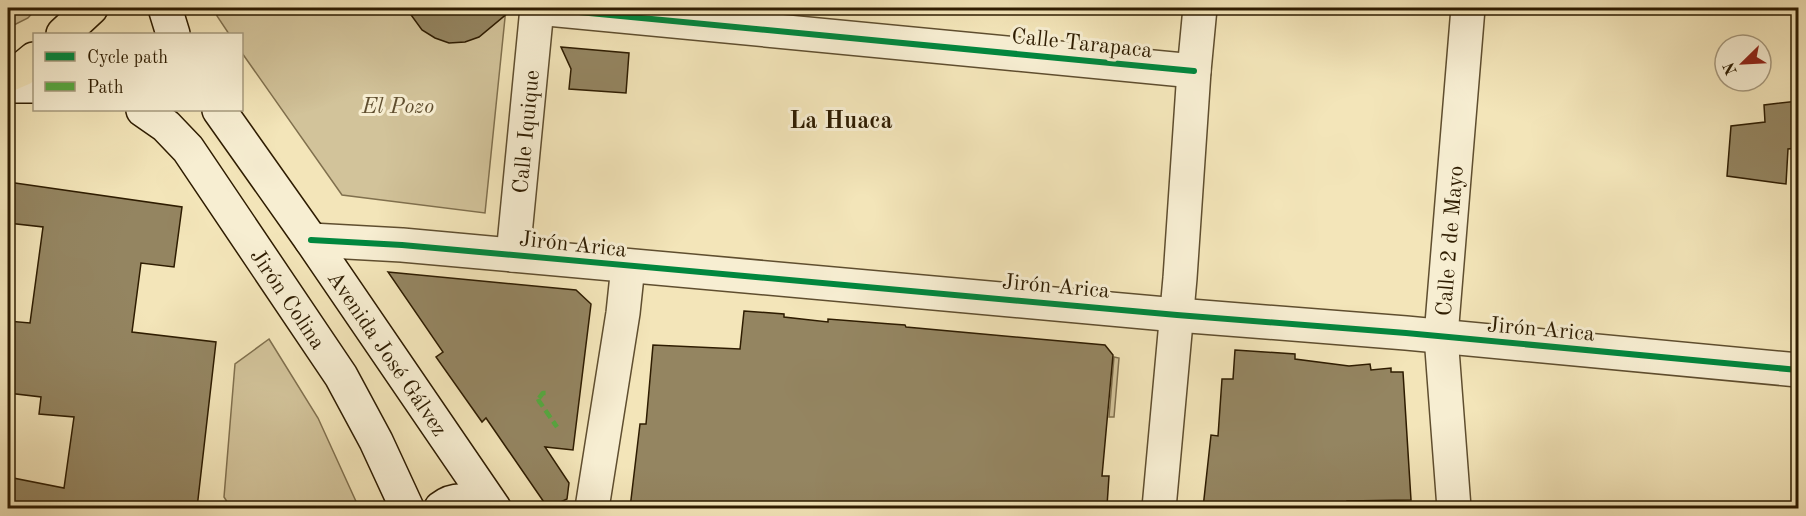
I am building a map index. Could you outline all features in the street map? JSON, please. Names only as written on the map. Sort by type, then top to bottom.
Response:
[{"type":"main road","points":[[64,33],[91,8]]},
{"type":"main road","points":[[8,75],[22,69],[33,60]]},
{"type":"street","points":[[165,8],[173,33]]},
{"type":"street","name":"Calle Tarapaca","points":[[537,8],[1194,71]]},
{"type":"street","name":"Calle Iquique","points":[[513,255],[537,8]]},
{"type":"street","points":[[1159,508],[1177,315],[1200,8]]},
{"type":"street","name":"Calle 2 de Mayo","points":[[1454,508],[1441,336],[1468,8]]},
{"type":"street","points":[[8,86],[33,87]]},
{"type":"street","name":"Jirón Colina","points":[[144,111],[166,126],[188,149],[340,376],[376,441],[407,508]]},
{"type":"street","name":"Avenida José Gálvez","points":[[220,111],[311,240],[493,508]]},
{"type":"street","name":"Jirón Arica","points":[[311,240],[402,245],[1177,315],[1441,336],[1798,370]]},
{"type":"street","points":[[592,508],[623,313],[628,266]]},
{"type":"street","points":[[441,508],[454,501],[469,500],[493,508]]},
{"type":"green space","points":[[8,8],[37,8],[28,18],[8,28]]},
{"type":"green space","name":"El Pozo","points":[[214,8],[506,8],[485,213],[342,195],[243,54],[243,33],[228,33]]},
{"type":"green space","points":[[269,339],[318,418],[359,508],[231,508],[224,497],[235,364]]},
{"type":"green space","points":[[1114,357],[1119,358],[1114,417],[1109,417]]},
{"type":"building","points":[[406,8],[514,8],[479,37],[465,42],[449,43],[422,30]]},
{"type":"building","points":[[561,47],[629,53],[626,93],[569,89],[571,69]]},
{"type":"building","points":[[1798,101],[1798,148],[1788,149],[1786,184],[1727,176],[1731,126],[1765,122],[1764,105]]},
{"type":"building","points":[[8,182],[182,207],[174,267],[141,263],[132,332],[216,342],[197,508],[8,508],[8,477],[64,488],[74,417],[39,414],[41,397],[8,393],[8,321],[30,323],[43,227],[8,223]]},
{"type":"building","points":[[388,272],[576,290],[591,304],[573,450],[545,447],[569,483],[567,499],[548,508],[486,418],[482,422],[436,357],[443,352]]},
{"type":"building","points":[[744,311],[784,314],[784,317],[828,322],[828,319],[905,325],[906,327],[1105,345],[1113,355],[1102,476],[1109,476],[1107,506],[1101,506],[1101,508],[630,508],[640,424],[646,424],[653,345],[740,349]]},
{"type":"building","points":[[1235,350],[1295,354],[1295,359],[1349,366],[1370,364],[1371,370],[1391,368],[1391,372],[1403,372],[1411,500],[1347,501],[1347,508],[1203,508],[1211,435],[1218,436],[1222,379],[1233,379]]},
{"type":"marked path","points":[[539,398],[543,393],[548,393],[548,395]]},
{"type":"marked path","points":[[537,402],[539,401],[557,427]]},
{"type":"cycle path","points":[[537,8],[1194,71]]},
{"type":"cycle path","points":[[311,240],[402,245],[1177,315],[1406,333],[1798,370]]},
{"type":"district","name":"La Huaca","points":[[841,120]]}]
